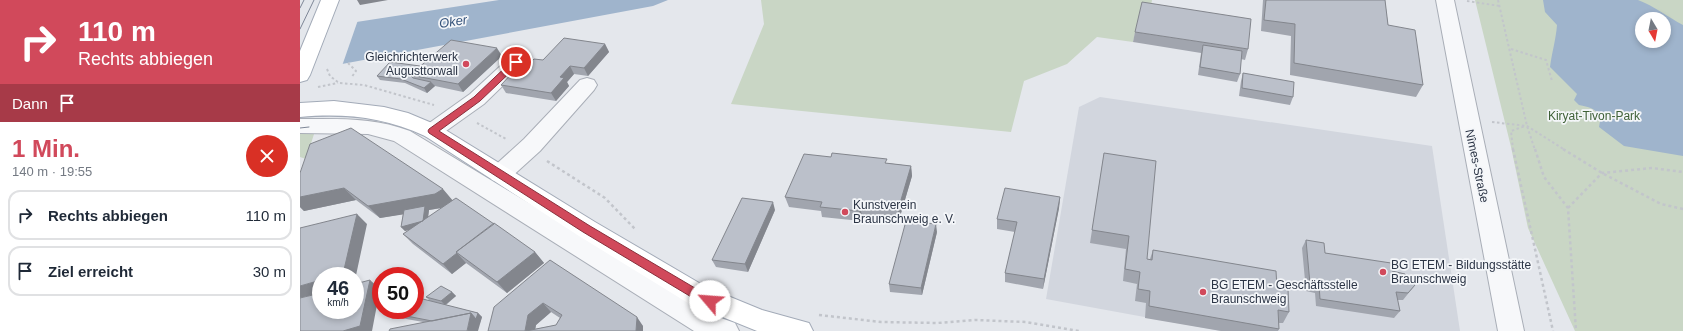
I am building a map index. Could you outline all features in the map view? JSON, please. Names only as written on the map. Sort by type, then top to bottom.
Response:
[{"type":"main road","points":[[300,74],[330,0]]},
{"type":"main road","points":[[303,121],[332,108],[392,114],[414,122],[432,131],[587,229],[696,295],[725,319],[807,323]]},
{"type":"street","name":"Nîmes-Straße","points":[[1445,0],[1511,331]]},
{"type":"street","points":[[432,131],[477,99],[516,62]]},
{"type":"street","points":[[500,174],[527,149],[587,85]]},
{"type":"street","points":[[303,121],[343,126],[368,127],[390,131],[402,136],[708,326],[725,319]]},
{"type":"path","points":[[1498,0],[1511,49],[1527,126],[1544,177],[1568,208],[1576,331]]},
{"type":"path","points":[[1465,1],[1500,6]]},
{"type":"path","points":[[1511,49],[1546,60],[1552,81]]},
{"type":"path","points":[[348,63],[356,71],[351,78]]},
{"type":"path","points":[[327,69],[330,76],[339,82],[364,85],[464,116],[527,149],[605,198],[641,236]]},
{"type":"path","points":[[1468,120],[1527,126],[1602,173],[1661,204],[1683,209]]},
{"type":"path","points":[[1527,126],[1511,131],[1512,145],[1553,331]]},
{"type":"path","points":[[1568,208],[1602,173],[1652,168],[1683,172]]},
{"type":"path","points":[[807,323],[936,323],[975,320],[1026,322],[1079,331]]},
{"type":"shaded area","points":[[1100,97],[1432,146],[1460,331],[1221,331],[1046,299],[1079,107]]},
{"type":"green space","points":[[761,0],[1152,0],[1150,13],[1140,12],[1133,42],[1097,37],[1067,64],[1024,81],[1011,132],[731,104],[764,24]]},
{"type":"green space","name":"Kiryat-Tivon-Park","points":[[1475,0],[1683,0],[1683,331],[1575,331],[1528,228],[1511,147]]},
{"type":"green space","points":[[315,131],[306,159],[300,157],[300,132]]},
{"type":"water","name":"Oker","points":[[499,0],[668,0],[653,6],[300,71],[337,25]]},
{"type":"water","points":[[1543,0],[1638,0],[1644,2],[1662,12],[1635,12],[1635,48],[1671,48],[1671,18],[1683,25],[1683,156],[1624,146],[1599,127],[1601,116],[1591,108],[1579,105],[1574,100],[1577,94],[1550,67],[1557,25],[1545,12]]},
{"type":"pier","points":[[358,20],[342,66],[300,73],[300,27]]},
{"type":"building","points":[[1266,0],[1385,0],[1388,25],[1415,30],[1423,85],[1294,63],[1295,24],[1264,20]]},
{"type":"building","points":[[1142,2],[1251,19],[1248,49],[1135,32]]},
{"type":"building","points":[[564,38],[605,44],[584,68],[570,66],[560,77],[564,78],[551,93],[501,85],[515,70],[521,71],[534,59],[543,60]]},
{"type":"building","name":"Gleichrichterwerk Augusttorwall","points":[[451,40],[497,48],[458,84],[410,75]]},
{"type":"building","points":[[1203,45],[1242,51],[1240,74],[1200,67]]},
{"type":"building","points":[[390,62],[420,66],[410,75],[413,78],[431,82],[424,88],[401,79],[377,76]]},
{"type":"building","points":[[1243,73],[1294,82],[1293,97],[1242,88]]},
{"type":"building","points":[[351,128],[443,189],[435,194],[368,206],[344,188],[300,197],[300,173],[310,144]]},
{"type":"building","points":[[832,153],[887,159],[885,163],[911,166],[898,210],[860,206],[859,211],[820,207],[822,202],[785,197],[804,154],[831,157]]},
{"type":"building","points":[[1104,153],[1156,161],[1147,259],[1152,260],[1153,250],[1276,271],[1277,288],[1288,289],[1289,312],[1278,310],[1279,329],[1149,306],[1150,291],[1138,289],[1140,272],[1125,269],[1129,236],[1092,230]]},
{"type":"building","points":[[1005,188],[1060,197],[1044,279],[1005,273],[1017,222],[997,219]]},
{"type":"building","points":[[456,198],[494,224],[456,252],[457,253],[443,264],[403,234]]},
{"type":"building","points":[[742,198],[773,202],[745,264],[712,260]]},
{"type":"building","points":[[425,206],[423,221],[401,227],[404,210]]},
{"type":"building","points":[[357,214],[345,267],[312,267],[312,283],[300,286],[300,228]]},
{"type":"building","points":[[906,221],[936,224],[921,288],[889,284]]},
{"type":"building","points":[[494,223],[535,252],[497,282],[456,252]]},
{"type":"building","points":[[1306,240],[1324,243],[1325,253],[1391,263],[1392,271],[1405,274],[1415,285],[1408,293],[1396,292],[1400,311],[1320,299],[1319,285],[1310,284]]},
{"type":"building","points":[[550,260],[637,317],[636,331],[526,331],[556,325],[562,315],[543,303],[528,315],[525,331],[488,331],[494,307]]},
{"type":"building","points":[[370,280],[364,308],[364,282]]},
{"type":"building","points":[[441,286],[452,292],[441,301],[426,297]]},
{"type":"building","points":[[312,295],[312,319],[362,319],[360,326],[343,331],[300,331],[300,298]]},
{"type":"building","points":[[424,299],[478,313],[476,319],[471,313],[432,321],[422,319],[424,319]]},
{"type":"building","points":[[471,313],[467,331],[389,331],[390,329]]},
{"type":"tram line","points":[[300,8],[304,0]]},
{"type":"tram line","points":[[300,29],[314,0]]},
{"type":"tram line","points":[[300,128],[309,127]]},
{"type":"place","name":"Gleichrichterwerk Augusttorwall","points":[[466,64]]},
{"type":"place","name":"Kunstverein Braunschweig e. V.","points":[[845,212]]},
{"type":"place","name":"BG ETEM - Bildungsstätte Braunschweig","points":[[1383,272]]},
{"type":"place","name":"BG ETEM - Geschäftsstelle Braunschweig","points":[[1203,292]]},
{"type":"route","points":[[516,62],[477,99],[432,131],[587,229],[624,250],[696,295],[710,301]]}]
